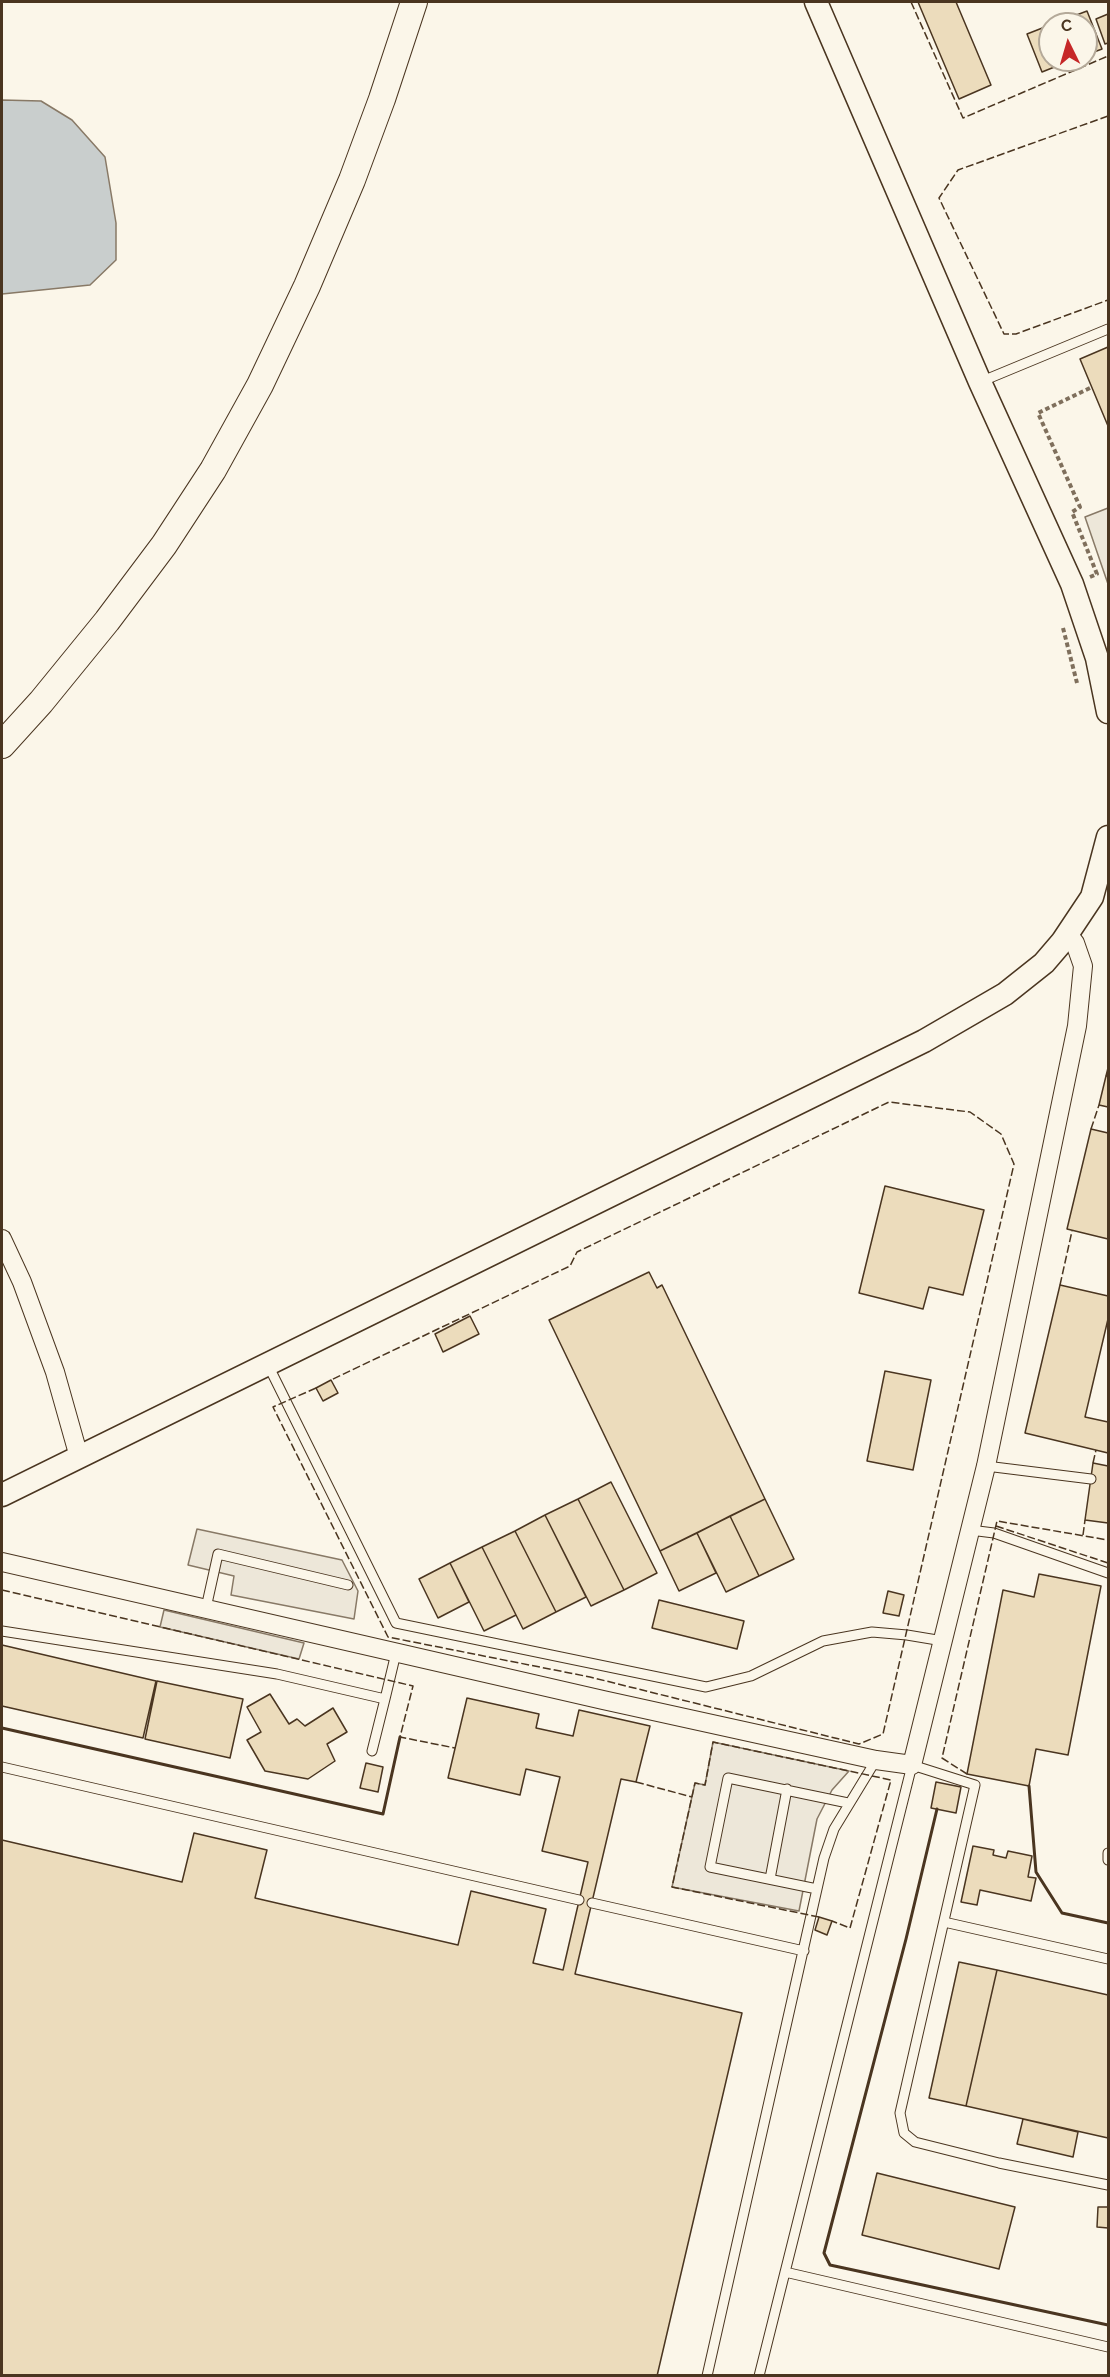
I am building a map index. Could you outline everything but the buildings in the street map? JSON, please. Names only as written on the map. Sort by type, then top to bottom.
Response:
[{"type":"main road","points":[[2,745],[41,702],[107,621],[164,545],[213,470],[261,385],[307,286],[352,180],[404,38],[414,2]]},
{"type":"street","points":[[816,2],[980,382],[1072,584],[1097,658],[1108,712]]},
{"type":"street","points":[[2,1495],[924,1041],[1019,984],[1044,963],[1068,934],[1092,897],[1108,837]]},
{"type":"street","points":[[2,1562],[396,1653],[876,1760],[912,1765],[986,1466],[1077,1026],[1083,966],[1075,944],[1068,934]]},
{"type":"street","points":[[2,1239],[22,1282],[55,1372],[80,1457]]},
{"type":"lane","points":[[980,382],[1108,329]]},
{"type":"lane","points":[[268,1364],[396,1623],[706,1687],[751,1676],[823,1641],[872,1632],[943,1641]]},
{"type":"lane","points":[[986,1466],[1091,1479]]},
{"type":"lane","points":[[970,1530],[994,1533],[1108,1573]]},
{"type":"lane","points":[[206,1608],[218,1554],[348,1585]]},
{"type":"lane","points":[[2,1630],[277,1674],[384,1700]]},
{"type":"lane","points":[[372,1750],[396,1653]]},
{"type":"lane","points":[[707,2376],[824,1858],[848,1803],[876,1760]]},
{"type":"lane","points":[[759,2376],[912,1765],[975,1785],[900,2113],[904,2133],[915,2142],[926,2145],[999,2163],[1108,2185]]},
{"type":"lane","points":[[2,1767],[579,1900]]},
{"type":"lane","points":[[817,1889],[710,1867],[728,1778],[848,1803]]},
{"type":"lane","points":[[770,1879],[787,1789]]},
{"type":"lane","points":[[1108,1853],[1108,1860]]},
{"type":"lane","points":[[592,1903],[804,1951]]},
{"type":"lane","points":[[944,1922],[1108,1959]]},
{"type":"lane","points":[[785,2272],[1108,2347]]},
{"type":"path","points":[[1072,584],[1097,574],[1072,512],[1080,507],[1038,413],[1092,387]]},
{"type":"path","points":[[1061,621],[1077,683]]},
{"type":"shaded area","points":[[2,100],[41,101],[72,120],[105,157],[116,223],[116,260],[90,285],[2,294]]},
{"type":"shaded area","points":[[1108,508],[1108,584],[1085,517]]},
{"type":"shaded area","points":[[197,1529],[342,1560],[358,1591],[354,1619],[231,1595],[234,1576],[188,1565]]},
{"type":"shaded area","points":[[164,1610],[304,1643],[299,1659],[160,1627]]},
{"type":"shaded area","points":[[713,1742],[849,1771],[832,1790],[817,1819],[799,1911],[672,1887],[695,1783],[705,1785]]},
{"type":"fence","points":[[911,2],[963,118],[1108,56]]},
{"type":"fence","points":[[1108,116],[958,170],[939,198],[1004,334],[1016,334],[1108,300]]},
{"type":"fence","points":[[1106,1076],[1108,1068]]},
{"type":"fence","points":[[316,1388],[273,1407],[388,1637],[590,1677],[859,1744],[883,1734],[1014,1164],[1001,1134],[970,1112],[889,1102],[577,1252],[570,1266],[331,1380]]},
{"type":"fence","points":[[1091,1129],[1099,1105]]},
{"type":"fence","points":[[1060,1285],[1072,1231]]},
{"type":"fence","points":[[1093,1463],[1096,1450]]},
{"type":"fence","points":[[1083,1535],[1085,1520]]},
{"type":"fence","points":[[967,1774],[942,1758],[997,1521],[1108,1540]]},
{"type":"fence","points":[[996,1526],[1108,1563]]},
{"type":"fence","points":[[2,1590],[413,1686],[400,1737],[455,1748]]},
{"type":"fence","points":[[819,1917],[672,1887],[695,1783],[705,1785],[713,1742],[891,1780],[850,1928],[832,1921]]},
{"type":"fence","points":[[636,1782],[692,1797]]},
{"type":"wall","points":[[2,1728],[383,1814],[400,1737]]},
{"type":"wall","points":[[1029,1786],[1036,1872],[1062,1913],[1108,1923]]},
{"type":"wall","points":[[937,1809],[906,1939],[824,2253],[830,2265],[1108,2325]]}]
